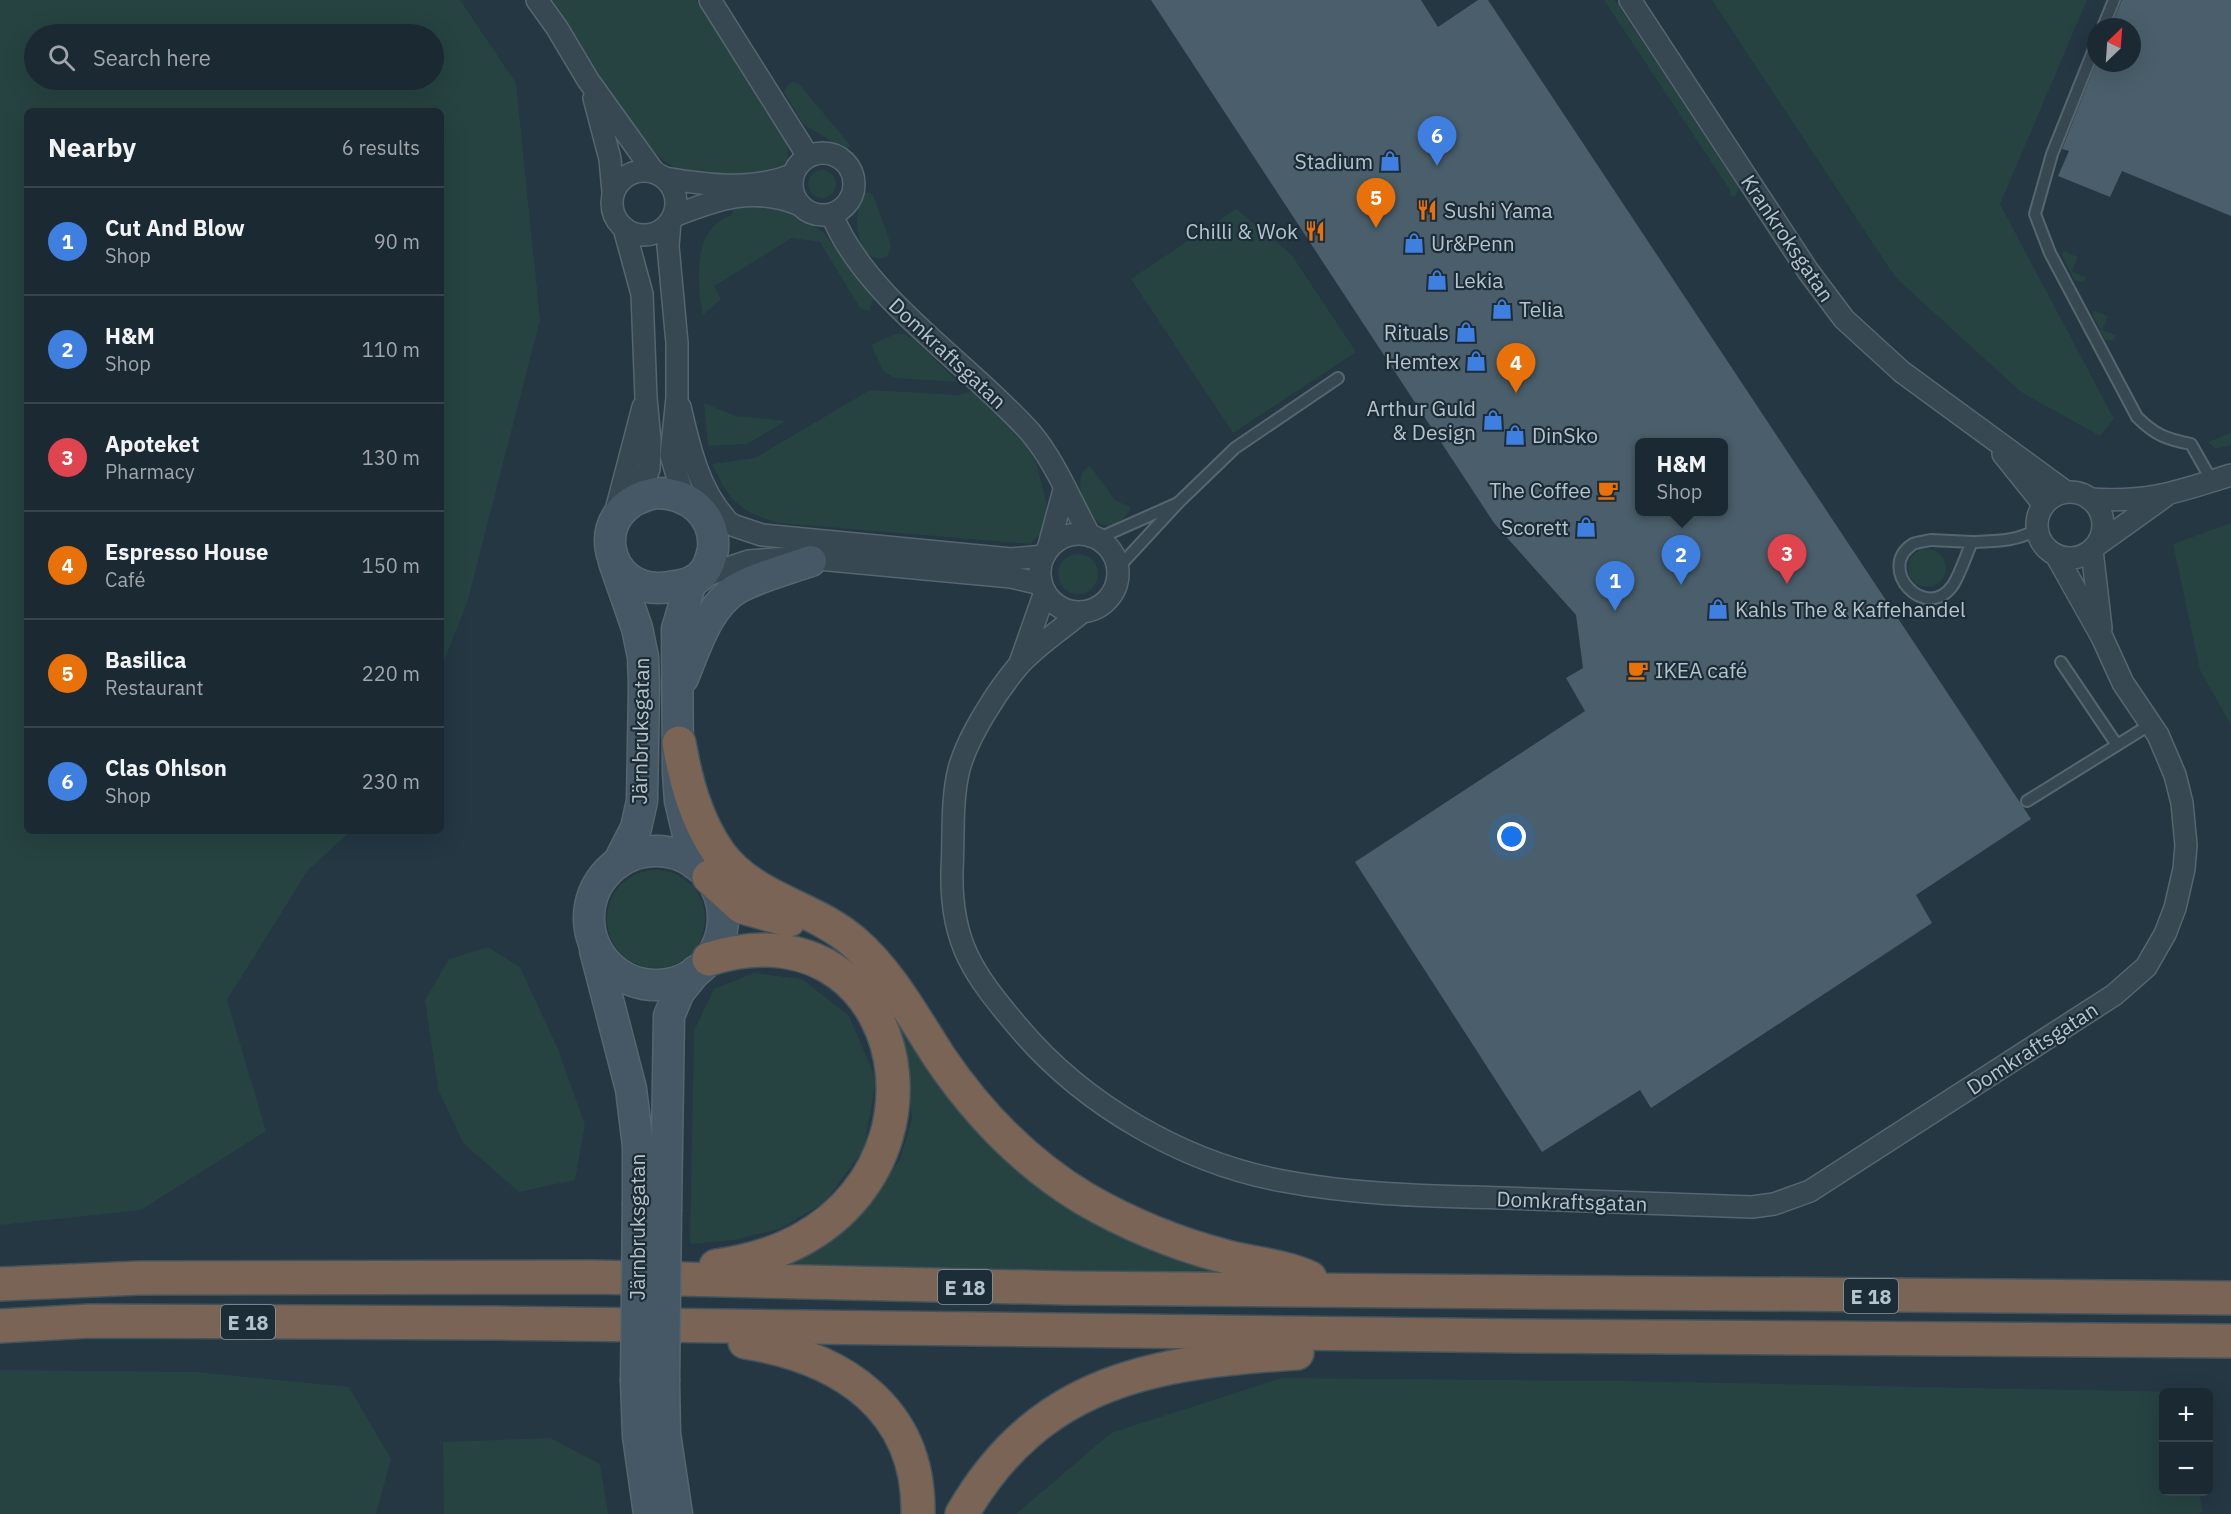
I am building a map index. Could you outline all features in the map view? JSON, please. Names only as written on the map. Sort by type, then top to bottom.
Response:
[{"type":"highway","points":[[679,743],[693,801],[720,854],[741,876],[765,893],[827,923],[853,940],[875,962],[892,987]]},
{"type":"highway","name":"E 18","points":[[702,871],[742,907],[795,922],[848,947],[892,987],[975,1105],[1015,1146],[1059,1181],[1107,1211],[1158,1235],[1213,1254],[1296,1272],[1336,1290]]},
{"type":"highway","name":"E 18","points":[[594,1276],[612,1265],[662,1269],[746,1261],[798,1241],[829,1220],[862,1187],[877,1164],[887,1139],[894,1112],[895,1084],[891,1057],[882,1031],[868,1007],[851,986],[831,969],[806,956],[781,950],[753,949],[703,965]]},
{"type":"highway","name":"E 18","points":[[0,1284],[140,1278],[594,1276],[700,1277],[915,1286],[2231,1298]]},
{"type":"highway","name":"E 18","points":[[0,1326],[114,1321],[495,1323],[694,1327],[2231,1341]]},
{"type":"highway","name":"E 18","points":[[694,1327],[718,1339],[774,1347],[801,1354],[851,1379],[873,1396],[891,1417],[905,1440],[914,1466],[919,1493],[918,1514]]},
{"type":"highway","points":[[963,1514],[989,1474],[1028,1434],[1066,1406],[1099,1388],[1152,1370],[1199,1362],[1357,1349],[1382,1334]]},
{"type":"street","points":[[537,0],[557,28],[588,80],[673,189],[676,202],[668,246],[677,344],[678,398],[671,455],[689,501],[703,511],[714,540],[706,568],[695,580]]},
{"type":"street","points":[[710,0],[808,156]]},
{"type":"street","name":"Krankroksgatan","points":[[1630,0],[1808,271],[1844,319],[1887,359],[2066,492]]},
{"type":"street","points":[[588,80],[605,135],[613,192],[611,206],[615,218],[624,228],[635,234],[648,235],[660,231],[672,219],[735,195],[756,194],[781,197],[798,204],[813,215],[832,215],[843,208],[851,198],[854,185],[852,172],[845,162],[834,155],[821,153],[808,156],[798,164],[792,175],[791,191],[798,204]]},
{"type":"street","points":[[613,192],[622,178],[637,170],[707,183],[758,184],[792,175]]},
{"type":"street","name":"Domkraftsgatan","points":[[832,215],[838,231],[886,296],[994,395],[1047,452],[1064,490],[1094,538]]},
{"type":"street","points":[[624,228],[642,294],[646,398],[651,455],[646,481],[637,498]]},
{"type":"street","points":[[646,398],[611,526],[609,544],[614,562],[626,576],[649,586],[668,587],[749,561],[797,557],[811,561],[1011,577],[1043,588]]},
{"type":"street","points":[[678,398],[692,455],[704,485],[724,517],[735,526]]},
{"type":"street","name":"Krankroksgatan","points":[[1989,437],[2044,505]]},
{"type":"street","points":[[2090,499],[2123,501],[2165,497],[2221,478]]},
{"type":"street","points":[[611,526],[622,508],[637,498],[666,493],[689,501],[735,526],[762,535],[1011,559],[1046,553],[1068,536],[1094,538],[1112,552],[1117,569],[1116,585],[1108,598],[1097,608],[1083,612],[1068,611],[1058,606],[1043,588],[1040,569],[1046,553],[1064,490]]},
{"type":"street","points":[[2094,547],[2102,533],[2103,520],[2098,508],[2090,499],[2078,493],[2066,492],[2054,496],[2044,505],[2038,517],[2038,530],[2044,544],[2056,555],[2068,558],[2081,556],[2094,547],[2165,497]]},
{"type":"street","name":"Domkraftsgatan","points":[[2094,547],[2102,637]]},
{"type":"street","name":"Domkraftsgatan","points":[[1043,588],[1020,664],[966,747],[956,790],[951,900],[958,937],[972,968],[1029,1040],[1066,1074],[1108,1107],[1144,1130],[1218,1163],[1283,1181],[1366,1192],[1752,1207],[1774,1204],[1810,1191],[2114,995],[2146,967],[2165,934],[2175,908],[2184,869],[2186,845],[2182,803],[2175,775],[2151,724],[2123,682],[2102,637],[2056,555]]},
{"type":"street","points":[[680,686],[701,635],[723,601],[739,588],[811,561]]},
{"type":"street","name":"Järnbruksgatan","points":[[614,562],[639,635],[644,686],[642,801],[636,828],[618,863]]},
{"type":"street","name":"Järnbruksgatan","points":[[695,580],[677,629],[680,686],[680,801],[702,871]]},
{"type":"street","name":"Domkraftsgatan","points":[[1020,664],[1083,612]]},
{"type":"street","points":[[662,851],[678,855],[702,871],[718,894],[723,916],[721,933],[703,965],[682,980],[661,985],[634,981],[615,971],[601,956],[594,944],[589,917],[590,904],[603,876],[618,863],[631,856],[662,851]]},
{"type":"street","name":"Järnbruksgatan","points":[[594,944],[632,1089],[638,1146],[652,1206]]},
{"type":"street","name":"Järnbruksgatan","points":[[649,1514],[638,1436],[650,1382],[652,1206],[669,1016],[678,992],[703,965]]},
{"type":"street","name":"Järnbruksgatan","points":[[650,1382],[665,1434],[677,1514]]},
{"type":"lane","points":[[2107,18],[2114,0]]},
{"type":"lane","points":[[2087,66],[2052,154],[2035,214],[2050,253],[2137,417],[2151,432],[2170,440],[2191,444],[2221,478]]},
{"type":"lane","points":[[1117,569],[1178,502],[1235,448],[1338,378]]},
{"type":"lane","points":[[1094,538],[1178,502]]},
{"type":"lane","points":[[1972,542],[1952,586],[1938,597],[1923,598],[1909,591],[1900,575],[1901,558],[1913,544],[1931,540],[2005,541],[2026,536],[2038,530]]},
{"type":"lane","points":[[2061,662],[2117,745]]},
{"type":"lane","points":[[2027,801],[2151,724]]},
{"type":"green space","points":[[0,0],[460,0],[516,83],[540,320],[467,603],[444,660],[444,108],[24,108],[24,834],[348,834],[308,870],[227,1000],[266,1131],[141,1210],[0,1225]]},
{"type":"green space","points":[[552,0],[696,0],[784,137],[788,151],[787,162],[781,169],[772,173],[749,177],[698,174],[685,172],[672,166],[639,135],[623,113]]},
{"type":"green space","points":[[1604,0],[1615,0],[1739,188],[1735,197],[1730,196],[1730,190]]},
{"type":"green space","points":[[1712,0],[2087,0],[2000,204],[2114,419],[2100,436],[2021,392],[1896,278]]},
{"type":"green space","points":[[789,83],[799,84],[850,145],[847,150],[804,125],[784,92]]},
{"type":"green space","points":[[822,170],[832,174],[836,184],[832,194],[822,198],[812,194],[808,184],[812,174]]},
{"type":"green space","points":[[866,192],[873,194],[891,245],[887,257],[876,258],[868,254],[858,235],[858,211]]},
{"type":"green space","points":[[749,202],[791,212],[823,232],[874,298],[869,311],[860,308],[820,242],[792,238],[714,286],[721,299],[703,315],[699,273],[703,244],[709,232],[719,222],[732,215],[733,206]]},
{"type":"green space","points":[[1236,209],[1291,254],[1356,352],[1233,433],[1131,279]]},
{"type":"green space","points":[[2063,251],[2078,257],[2072,272],[2086,277],[2083,282],[2075,281],[2062,255]]},
{"type":"green space","points":[[2094,311],[2108,316],[2102,330],[2116,335],[2114,341],[2105,340],[2092,314]]},
{"type":"green space","points":[[895,334],[904,334],[913,339],[958,382],[895,378],[884,372],[871,345]]},
{"type":"green space","points":[[870,390],[958,395],[973,391],[1025,441],[1037,465],[1048,509],[1044,529],[1031,544],[779,523],[754,514],[730,496],[712,464],[755,458]]},
{"type":"green space","points":[[704,403],[736,416],[786,421],[747,444],[708,446]]},
{"type":"green space","points":[[2231,433],[2231,445],[2216,449],[2208,442]]},
{"type":"green space","points":[[1090,466],[1115,500],[1131,508],[1119,522],[1108,525],[1097,521],[1089,511],[1080,485],[1082,473]]},
{"type":"green space","points":[[2231,523],[2231,725],[2200,670],[2173,544]]},
{"type":"green space","points":[[1927,549],[1940,555],[1946,568],[1940,581],[1927,587],[1914,581],[1908,568],[1914,555]]},
{"type":"green space","points":[[1078,554],[1086,555],[1092,560],[1097,566],[1097,582],[1092,588],[1086,593],[1078,594],[1070,593],[1064,588],[1059,582],[1058,574],[1059,566],[1064,560],[1070,555]]},
{"type":"green space","points":[[656,870],[675,874],[691,884],[701,900],[705,919],[701,938],[691,954],[675,964],[656,968],[637,964],[621,954],[611,938],[607,919],[611,900],[621,884],[637,874]]},
{"type":"green space","points":[[793,933],[821,943],[847,959],[867,977],[952,1097],[1226,1273],[774,1265],[835,1233],[876,1194],[900,1159],[912,1119],[908,1064],[893,1020],[790,939]]},
{"type":"green space","points":[[488,947],[520,967],[558,1049],[585,1125],[575,1180],[519,1192],[463,1143],[438,1089],[425,1000],[449,959]]},
{"type":"green space","points":[[754,973],[802,979],[849,1016],[876,1079],[864,1149],[824,1203],[779,1229],[734,1240],[690,1244],[694,1031],[714,989]]},
{"type":"green space","points":[[0,1370],[196,1372],[349,1387],[391,1459],[376,1514],[0,1514]]},
{"type":"green space","points":[[1281,1378],[1623,1381],[2159,1392],[2159,1496],[2200,1496],[2203,1511],[2199,1514],[1016,1514],[1111,1433]]},
{"type":"green space","points":[[550,1438],[600,1464],[608,1514],[444,1514],[443,1442]]},
{"type":"building","points":[[1151,0],[1421,0],[1438,27],[1478,0],[1488,0],[2031,819],[1916,895],[1932,923],[1651,1108],[1640,1090],[1542,1152],[1355,862],[1585,711],[1566,678],[1583,668],[1576,615],[1494,523]]},
{"type":"building","points":[[2122,0],[2231,0],[2231,216],[2122,171],[2110,197],[2058,176],[2069,151],[2062,149],[2092,72],[2141,72],[2141,18],[2115,18]]},
{"type":"place","name":"Stadium","points":[[1390,161]]},
{"type":"place","name":"Clas Ohlson","points":[[1437,166]]},
{"type":"place","name":"Sushi Yama","points":[[1427,210]]},
{"type":"place","name":"Basilica","points":[[1376,228]]},
{"type":"place","name":"Chilli & Wok","points":[[1315,231]]},
{"type":"place","name":"Ur&Penn","points":[[1414,243]]},
{"type":"place","name":"Lekia","points":[[1437,280]]},
{"type":"place","name":"Telia","points":[[1502,309]]},
{"type":"place","name":"Rituals","points":[[1466,332]]},
{"type":"place","name":"Hemtex","points":[[1476,361]]},
{"type":"place","name":"Espresso House","points":[[1516,393]]},
{"type":"place","name":"Arthur Guld & Design","points":[[1493,420]]},
{"type":"place","name":"DinSko","points":[[1515,435]]},
{"type":"place","name":"The Coffee","points":[[1608,490]]},
{"type":"place","name":"Scorett","points":[[1586,527]]},
{"type":"place","name":"Apoteket","points":[[1787,584]]},
{"type":"place","name":"H&M","points":[[1681,585]]},
{"type":"place","name":"Kahls The & Kaffehandel","points":[[1718,609]]},
{"type":"place","name":"Cut And Blow","points":[[1615,611]]},
{"type":"place","name":"IKEA café","points":[[1638,670]]}]
